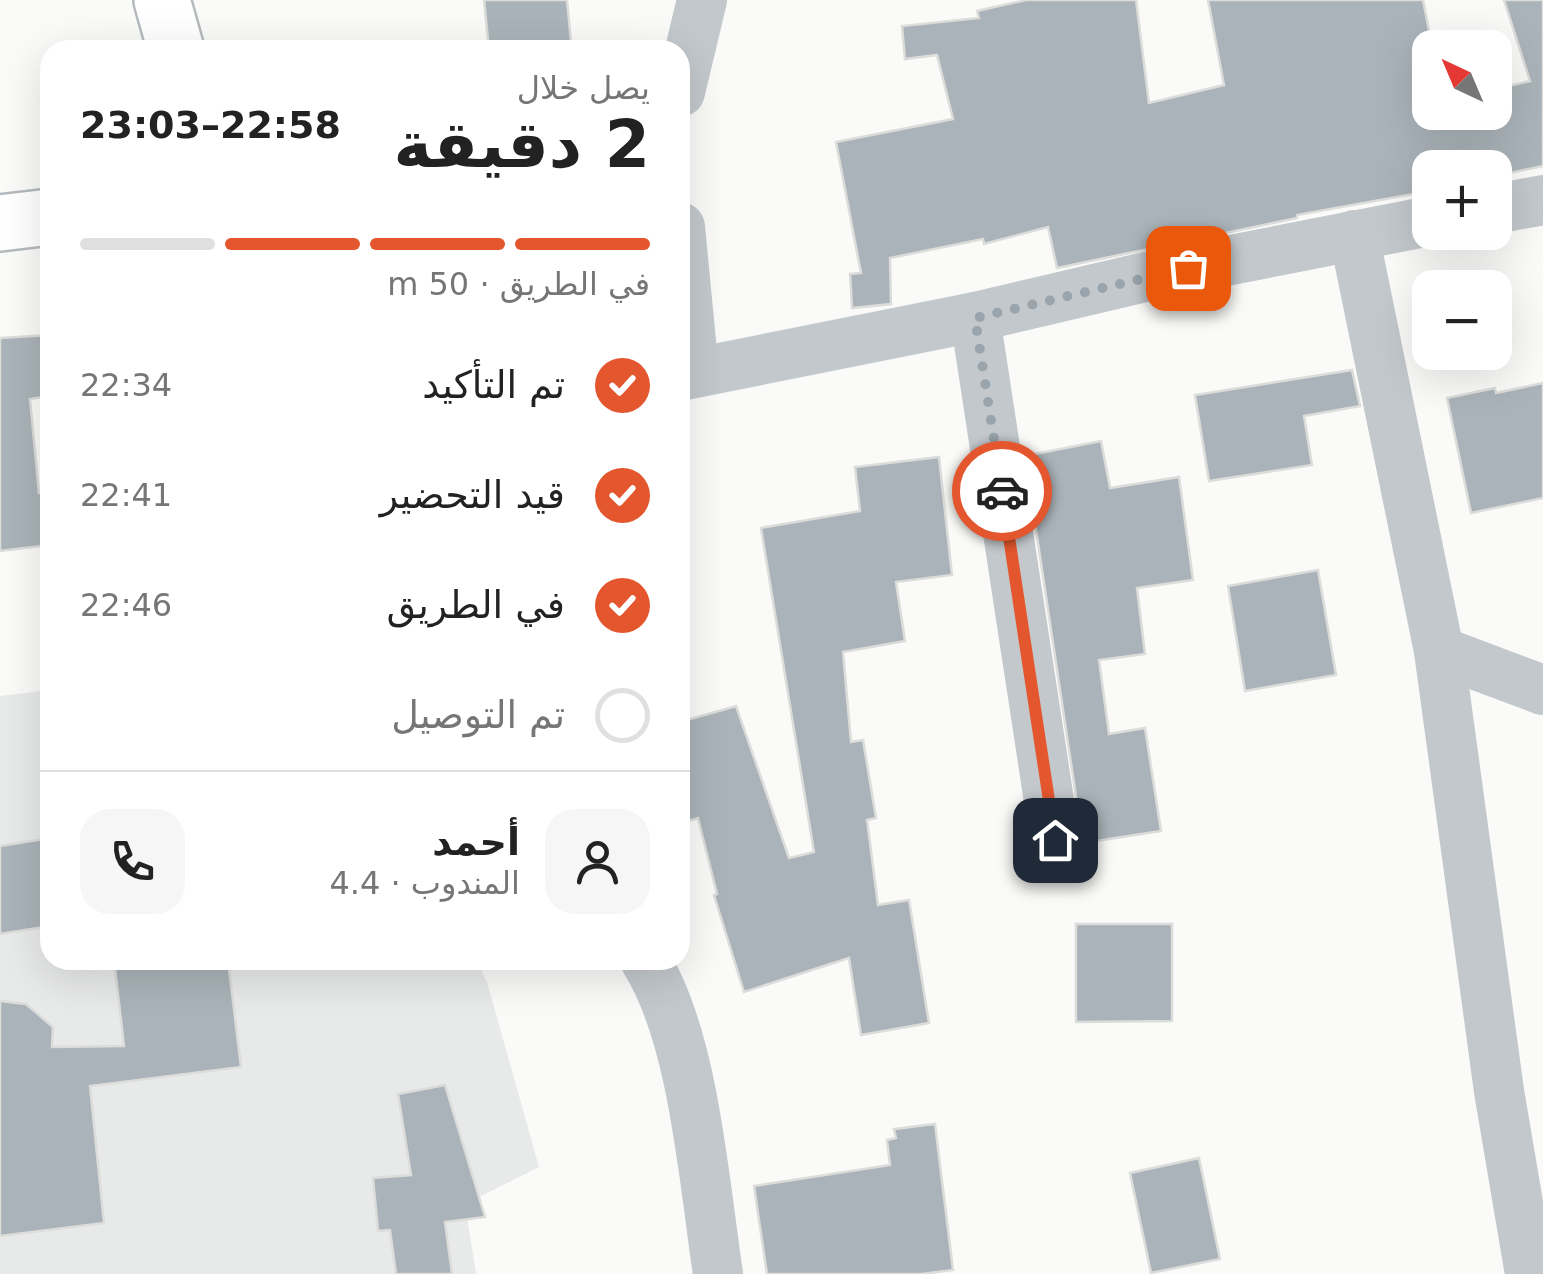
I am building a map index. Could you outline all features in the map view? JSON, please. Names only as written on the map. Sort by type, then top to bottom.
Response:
[{"type":"main road","points":[[162,0],[173,40]]},
{"type":"main road","points":[[0,223],[40,218]]},
{"type":"street","points":[[690,50],[702,0]]},
{"type":"street","points":[[1512,206],[1543,200]]},
{"type":"street","points":[[690,373],[975,318],[1154,275],[1412,224]]},
{"type":"street","points":[[1354,234],[1439,651],[1499,1092],[1530,1274]]},
{"type":"street","points":[[975,318],[1055,840]]},
{"type":"street","points":[[1439,651],[1543,690]]},
{"type":"street","points":[[650,970],[671,1014],[693,1108],[718,1274]]},
{"type":"shaded area","points":[[40,691],[40,970],[481,970],[539,1167],[465,1204],[476,1274],[0,1274],[0,696]]},
{"type":"building","points":[[484,0],[567,0],[571,40],[488,40]]},
{"type":"building","points":[[1026,0],[1136,0],[1149,103],[1224,85],[1208,0],[1423,0],[1429,30],[1412,30],[1412,130],[1512,130],[1512,85],[1530,81],[1504,0],[1543,0],[1543,166],[1512,172],[1512,150],[1412,150],[1412,194],[1297,215],[1057,268],[1048,227],[984,244],[983,239],[890,258],[891,304],[852,308],[850,274],[861,273],[836,142],[953,119],[937,55],[905,59],[902,26],[979,18],[977,11]]},
{"type":"building","points":[[40,336],[40,398],[30,399],[40,493],[40,546],[0,551],[0,338]]},
{"type":"building","points":[[1352,370],[1360,406],[1304,416],[1312,465],[1209,481],[1195,395]]},
{"type":"building","points":[[1543,383],[1543,498],[1471,513],[1447,398]]},
{"type":"building","points":[[1101,441],[1110,488],[1179,477],[1193,580],[1137,588],[1145,654],[1099,660],[1109,734],[1145,728],[1161,831],[1083,843],[1025,456]]},
{"type":"building","points":[[939,457],[952,575],[896,582],[905,641],[843,652],[851,742],[863,740],[876,818],[867,820],[878,905],[909,900],[929,1023],[861,1035],[849,958],[744,992],[714,895],[717,894],[698,818],[690,820],[690,719],[736,706],[789,858],[814,852],[761,528],[860,511],[855,467]]},
{"type":"building","points":[[1318,570],[1336,675],[1245,691],[1228,586]]},
{"type":"building","points":[[40,840],[40,928],[0,934],[0,846]]},
{"type":"building","points":[[1076,924],[1172,924],[1172,1021],[1076,1022]]},
{"type":"building","points":[[115,970],[229,970],[241,1067],[90,1086],[104,1223],[0,1236],[0,1001],[26,1004],[53,1027],[52,1047],[124,1046]]},
{"type":"building","points":[[445,1085],[485,1217],[445,1222],[452,1274],[396,1274],[390,1230],[378,1231],[373,1178],[411,1175],[398,1094]]},
{"type":"building","points":[[935,1124],[953,1270],[921,1274],[767,1274],[754,1186],[890,1165],[887,1140],[896,1138],[894,1129]]},
{"type":"building","points":[[1199,1158],[1220,1259],[1151,1273],[1130,1173]]},
{"type":"way so far","points":[[1002,491],[975,318],[1188,268]]},
{"type":"route","points":[[1002,491],[1055,840]]}]
